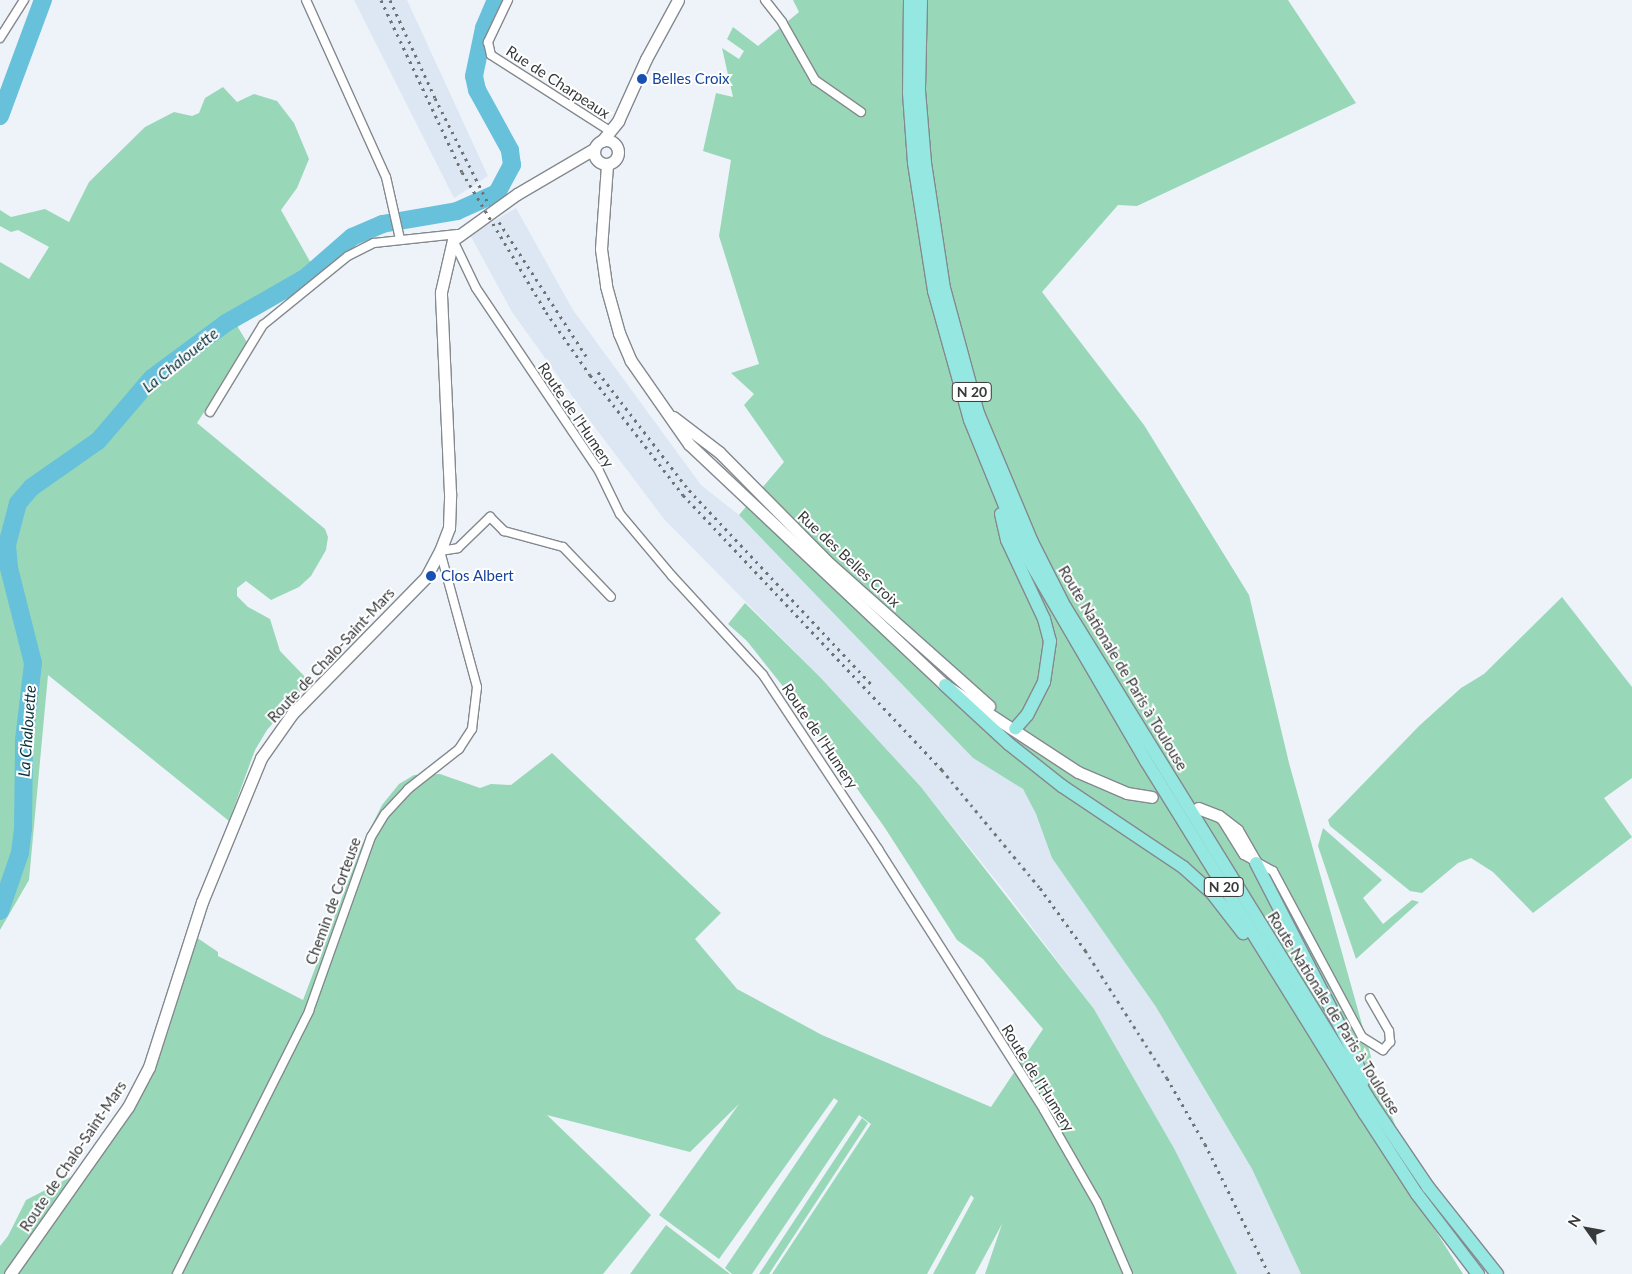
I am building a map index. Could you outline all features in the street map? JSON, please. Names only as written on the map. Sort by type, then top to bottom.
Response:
[{"type":"main road","points":[[600,154],[610,131],[618,122],[646,59],[678,0]]},
{"type":"main road","name":"Route Nationale de Paris à Toulouse","points":[[910,0],[909,93],[922,227],[948,349],[995,484],[1022,548],[1056,610],[1278,974],[1417,1194],[1478,1274]]},
{"type":"main road","name":"Route Nationale de Paris à Toulouse","points":[[920,0],[919,91],[933,228],[960,351],[978,413],[1005,483],[1065,607],[1372,1104],[1434,1195],[1497,1274]]},
{"type":"main road","points":[[600,154],[618,155],[616,144],[618,122]]},
{"type":"main road","points":[[455,237],[517,194],[577,162],[600,154],[616,144]]},
{"type":"main road","name":"Rue des Belles Croix","points":[[600,154],[601,216],[606,286],[631,361],[689,444],[945,685],[1014,729]]},
{"type":"main road","name":"Route de Chalo-Saint-Mars","points":[[10,1274],[128,1107],[150,1067],[202,902],[261,758],[292,714],[426,577],[440,551],[449,528],[450,493],[441,292],[455,237]]},
{"type":"main road","name":"Rue des Belles Croix","points":[[664,409],[719,452],[831,566],[1014,729]]},
{"type":"main road","points":[[689,444],[697,434]]},
{"type":"main road","points":[[995,484],[1007,540],[1044,619],[1050,641],[1044,682],[1028,715],[1014,729],[1098,782],[1152,797]]},
{"type":"main road","points":[[945,685],[1009,744],[1062,786],[1183,867],[1212,893],[1255,952],[1278,974]]},
{"type":"main road","points":[[1198,808],[1219,816],[1237,830],[1256,863],[1353,1052],[1372,1104]]},
{"type":"street","points":[[0,38],[24,0]]},
{"type":"street","points":[[306,0],[386,176],[397,217],[400,239]]},
{"type":"street","name":"Rue de Charpeaux","points":[[508,0],[488,42],[491,55],[610,131]]},
{"type":"street","points":[[765,0],[782,22],[815,80],[861,112]]},
{"type":"street","points":[[210,412],[263,325],[348,256],[374,243],[400,239],[455,237]]},
{"type":"street","name":"Route de l'Humery","points":[[455,237],[481,296],[599,471],[620,514],[672,576],[763,675],[847,801],[1044,1110],[1097,1202],[1128,1274]]},
{"type":"street","points":[[440,551],[458,548],[490,517],[504,531],[563,547],[611,597]]},
{"type":"street","name":"Chemin de Corteuse","points":[[177,1274],[309,1012],[371,837],[385,814],[408,789],[459,749],[472,729],[476,687],[440,551]]},
{"type":"street","points":[[1256,863],[1273,871],[1362,1038],[1383,1050],[1390,1042],[1389,1031],[1370,998]]},
{"type":"shaded area","points":[[354,0],[407,0],[488,176],[454,198]]},
{"type":"shaded area","points":[[516,208],[573,310],[701,485],[739,515],[973,758],[1023,789],[1036,814],[1053,858],[1156,1007],[1252,1169],[1301,1274],[1237,1274],[1175,1150],[1094,1009],[1007,894],[921,787],[820,677],[664,519],[588,418],[512,312],[470,235]]},
{"type":"green space","points":[[793,0],[1288,0],[1356,103],[1137,206],[1118,205],[1042,292],[1144,425],[1249,595],[1289,763],[1375,1071],[1432,1225],[1463,1274],[1301,1274],[1252,1169],[1156,1007],[1052,858],[1036,814],[1023,789],[973,758],[739,515],[784,462],[744,405],[754,394],[731,373],[759,364],[719,236],[731,160],[703,151],[716,93],[733,97],[722,48],[739,59],[744,51],[727,39],[733,27],[758,46],[799,12]]},
{"type":"green space","points":[[223,87],[237,102],[254,94],[277,101],[294,123],[309,159],[297,188],[281,210],[317,274],[236,324],[248,344],[197,423],[325,529],[328,537],[326,550],[311,576],[299,587],[271,600],[246,581],[237,588],[237,596],[248,607],[270,619],[280,651],[309,681],[267,730],[255,750],[229,821],[48,675],[29,880],[0,930],[0,262],[29,279],[49,247],[18,230],[11,232],[0,226],[0,210],[11,217],[45,209],[69,222],[89,182],[145,127],[174,112],[192,116],[199,113],[205,98]]},
{"type":"green space","points":[[1562,597],[1632,687],[1632,778],[1604,798],[1632,837],[1533,913],[1493,872],[1471,858],[1458,863],[1422,893],[1410,891],[1330,826],[1328,820],[1419,726],[1461,688],[1484,674]]},
{"type":"green space","points":[[745,603],[820,677],[921,787],[1094,1009],[1175,1150],[1237,1274],[985,1274],[1002,1224],[975,1274],[933,1274],[974,1198],[971,1195],[927,1274],[772,1274],[871,1124],[859,1115],[752,1274],[732,1274],[725,1268],[838,1101],[834,1098],[719,1259],[659,1215],[739,1104],[690,1152],[547,1115],[651,1215],[603,1274],[0,1274],[0,1246],[8,1236],[26,1200],[96,1164],[148,1079],[168,1032],[196,937],[218,952],[218,956],[303,1000],[362,845],[382,805],[399,784],[414,775],[440,774],[480,788],[491,784],[511,785],[552,753],[721,913],[695,939],[737,989],[822,1035],[991,1107],[1043,1029],[983,959],[957,940],[885,828],[797,704],[747,641],[728,624]]},
{"type":"green space","points":[[1323,828],[1382,880],[1363,898],[1383,924],[1412,900],[1419,902],[1356,959],[1318,846]]},
{"type":"green space","points":[[862,1118],[868,1123],[769,1274],[759,1274]]},
{"type":"green space","points":[[666,1225],[730,1274],[630,1274]]},
{"type":"waterway","points":[[0,116],[43,0]]},
{"type":"waterway","name":"La Chalouette","points":[[0,911],[20,853],[23,828],[24,740],[33,663],[9,568],[7,545],[18,503],[32,487],[98,441],[152,378],[226,323],[305,278],[352,237],[382,224],[457,211],[497,193],[512,165],[510,150],[477,90],[474,76],[484,28],[496,0]]},
{"type":"railway","points":[[381,0],[462,172],[546,312],[590,375],[683,495],[942,770],[1040,888],[1085,950],[1167,1078],[1205,1144],[1269,1274]]},
{"type":"railway","points":[[390,0],[435,98],[489,205]]},
{"type":"railway","points":[[499,222],[586,356]]},
{"type":"railway","points":[[598,372],[689,490],[871,684]]},
{"type":"place","name":"Belles Croix","points":[[642,79]]},
{"type":"place","name":"Clos Albert","points":[[431,576]]}]
